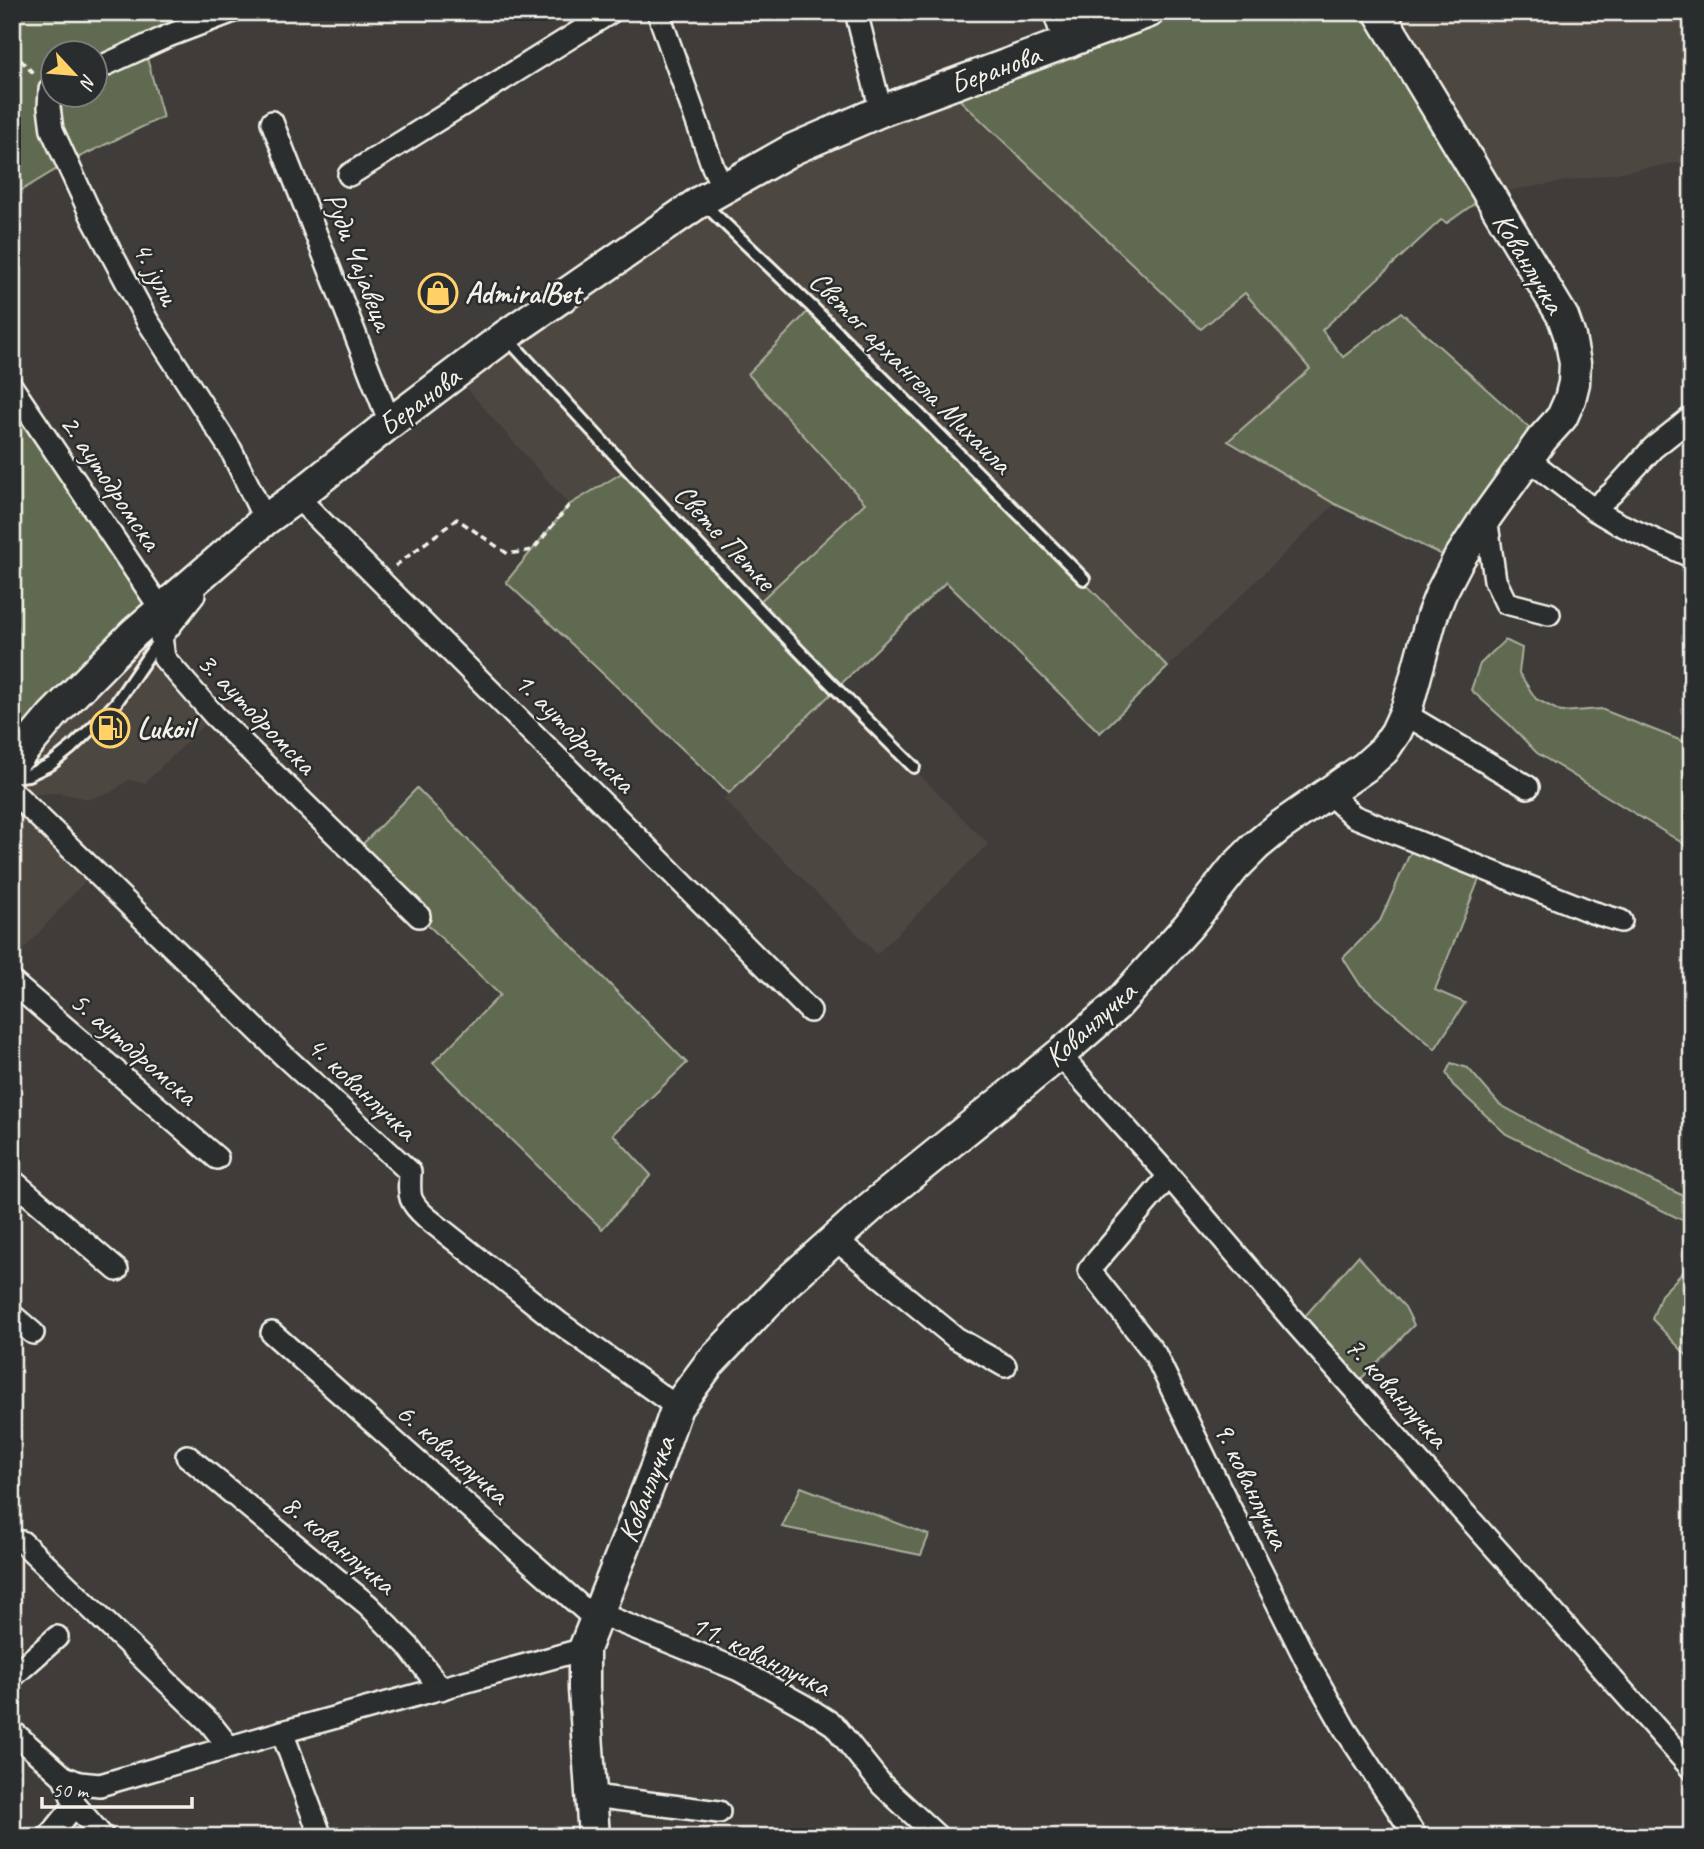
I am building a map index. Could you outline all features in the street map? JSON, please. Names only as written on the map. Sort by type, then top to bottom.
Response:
[{"type":"street","points":[[108,63],[168,36],[199,18],[231,12]]},
{"type":"street","name":"Руди Чајавеца","points":[[349,175],[611,12]]},
{"type":"street","points":[[658,12],[713,167],[712,195]]},
{"type":"street","points":[[856,12],[881,111]]},
{"type":"street","points":[[1059,12],[1069,42]]},
{"type":"street","name":"Беранова","points":[[12,765],[53,715],[134,633],[161,623],[256,527],[505,336],[607,264],[712,195],[793,149],[881,111],[1149,12]]},
{"type":"street","name":"Кованлучка","points":[[594,1837],[584,1689],[584,1649],[677,1407],[709,1364],[786,1283],[872,1206],[1116,1006],[1189,925],[1234,868],[1257,845],[1365,767],[1384,750],[1405,714],[1432,616],[1457,562],[1542,439],[1562,417],[1570,399],[1575,363],[1563,317],[1379,12]]},
{"type":"street","name":"4. јули","points":[[48,108],[52,130],[93,219],[147,320],[231,450],[256,527]]},
{"type":"street","name":"Руди Чајавеца","points":[[272,122],[390,423]]},
{"type":"street","name":"2. аутодромска","points":[[12,387],[161,623]]},
{"type":"street","points":[[1593,509],[1612,493],[1653,448],[1692,417]]},
{"type":"street","points":[[1528,459],[1593,509],[1617,523],[1692,557]]},
{"type":"street","name":"1. аутодромска","points":[[297,497],[810,1011]]},
{"type":"street","points":[[1486,517],[1495,580],[1506,603],[1549,614]]},
{"type":"street","name":"3. аутодромска","points":[[161,623],[164,658],[214,715],[419,916]]},
{"type":"street","points":[[1405,714],[1528,787]]},
{"type":"street","name":"4. кованлучка","points":[[12,791],[283,1055],[410,1172],[413,1206],[558,1322],[677,1407]]},
{"type":"street","points":[[1329,793],[1353,816],[1621,922]]},
{"type":"street","name":"5. аутодромска","points":[[12,982],[217,1158]]},
{"type":"street","name":"7. кованлучка","points":[[1059,1054],[1692,1769]]},
{"type":"street","name":"9. кованлучка","points":[[1169,1177],[1089,1270],[1155,1354],[1308,1664],[1345,1729],[1416,1837]]},
{"type":"street","points":[[12,1180],[117,1270]]},
{"type":"street","points":[[835,1239],[956,1338],[1005,1366]]},
{"type":"street","points":[[12,1315],[33,1333]]},
{"type":"street","name":"6. кованлучка","points":[[272,1333],[596,1616]]},
{"type":"street","name":"8. кованлучка","points":[[187,1456],[368,1605],[408,1646],[441,1689]]},
{"type":"street","points":[[22,1542],[210,1723],[229,1747]]},
{"type":"street","name":"11. кованлучка","points":[[596,1616],[739,1670],[834,1725],[882,1785],[938,1837]]},
{"type":"street","points":[[12,1677],[57,1637]]},
{"type":"street","points":[[12,1731],[64,1777],[79,1783],[100,1785],[584,1649]]},
{"type":"street","points":[[282,1732],[321,1837]]},
{"type":"street","points":[[64,1777],[75,1805],[103,1837]]},
{"type":"street","points":[[593,1796],[719,1812]]},
{"type":"street","points":[[49,1837],[75,1805]]},
{"type":"lane","name":"Светог архангела Михаила","points":[[712,195],[812,307],[1084,579]]},
{"type":"lane","name":"Свете Петке","points":[[505,336],[627,470],[836,690],[914,767]]},
{"type":"lane","points":[[12,777],[28,775],[51,764],[117,704],[161,623]]},
{"type":"path","points":[[12,51],[38,76]]},
{"type":"path","points":[[379,578],[457,519],[508,554],[533,550],[569,505]]},
{"type":"shaded area","points":[[1379,12],[1692,12],[1692,102],[1680,106],[1682,162],[1488,194]]},
{"type":"shaded area","points":[[946,87],[1201,329],[1245,293],[1311,370],[1229,441],[1335,504],[1168,667],[1084,579],[748,374],[865,503],[756,606],[627,470],[569,505],[454,374],[701,201]]},
{"type":"shaded area","points":[[134,633],[179,676],[214,715],[145,783],[129,780],[110,793],[88,799],[59,793],[34,794],[23,802],[93,872],[12,963],[12,764]]},
{"type":"shaded area","points":[[836,690],[988,844],[877,954],[723,799]]},
{"type":"green space","points":[[12,12],[197,12],[200,24],[144,47],[163,117],[67,163],[12,196]]},
{"type":"green space","points":[[1150,12],[1379,12],[1488,194],[1447,223],[1441,220],[1322,330],[1343,357],[1401,312],[1542,439],[1457,562],[1335,504],[1228,441],[1310,369],[1245,293],[1201,329],[946,87]]},
{"type":"green space","points":[[812,307],[1168,667],[1100,733],[946,582],[729,793],[506,582],[569,505],[627,470],[756,605],[865,503],[748,374]]},
{"type":"green space","points":[[12,387],[161,609],[12,764]]},
{"type":"green space","points":[[1505,640],[1522,648],[1519,673],[1536,699],[1561,712],[1601,709],[1692,745],[1692,849],[1537,753],[1471,690],[1480,664]]},
{"type":"green space","points":[[417,788],[687,1063],[613,1134],[651,1175],[602,1229],[433,1063],[500,995],[354,853]]},
{"type":"green space","points":[[1415,842],[1483,869],[1435,990],[1465,1003],[1435,1049],[1359,983],[1343,958],[1380,921]]},
{"type":"green space","points":[[1451,1063],[1468,1068],[1499,1104],[1555,1135],[1692,1200],[1692,1225],[1506,1134],[1453,1085],[1446,1073]]},
{"type":"green space","points":[[1358,1256],[1405,1307],[1414,1325],[1353,1387],[1297,1325]]},
{"type":"green space","points":[[1692,1263],[1692,1361],[1652,1319],[1661,1295]]},
{"type":"green space","points":[[801,1487],[929,1535],[921,1555],[782,1527]]},
{"type":"place","name":"AdmiralBet","points":[[438,293]]},
{"type":"place","name":"Lukoil","points":[[110,728]]}]
